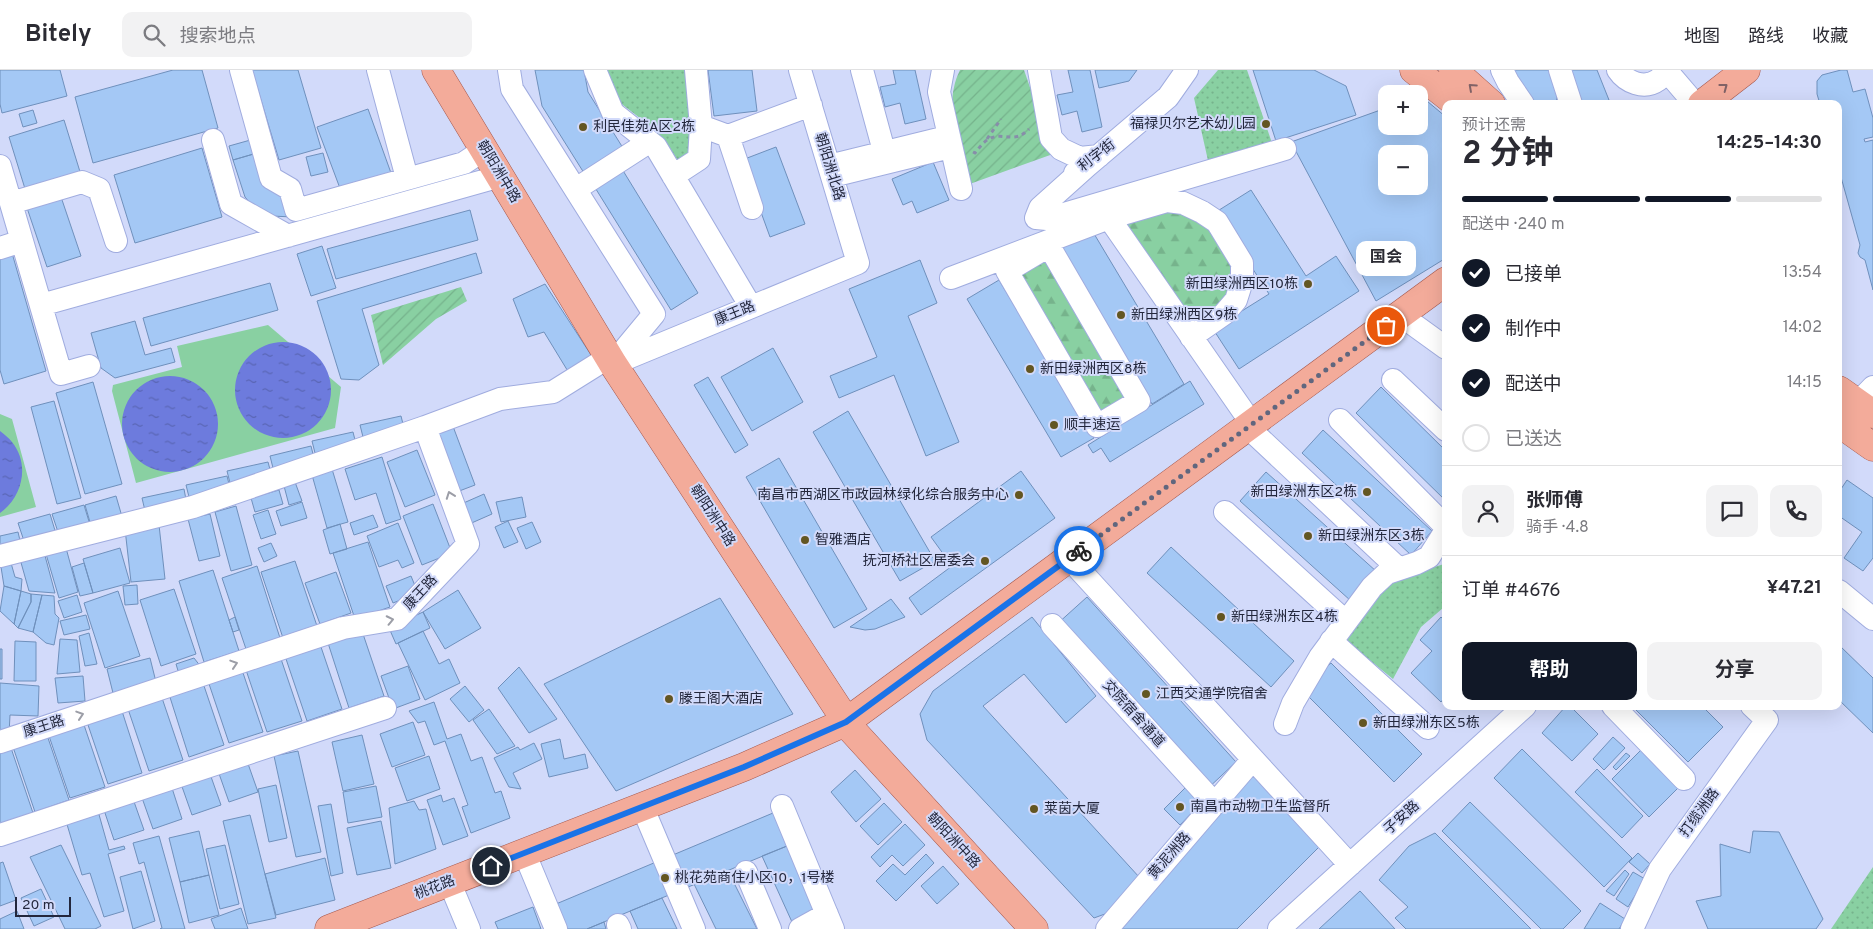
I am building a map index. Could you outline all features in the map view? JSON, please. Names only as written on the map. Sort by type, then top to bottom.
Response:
[{"type":"main road","name":"朝阳洲中路","points":[[436,70],[611,361],[849,726],[1034,929]]},
{"type":"main road","points":[[1414,70],[1451,100]]},
{"type":"main road","points":[[1453,70],[1487,100]]},
{"type":"main road","points":[[1707,100],[1746,70]]},
{"type":"main road","points":[[849,726],[1076,566],[1442,284]]},
{"type":"main road","points":[[849,726],[1254,430],[1442,299]]},
{"type":"main road","points":[[1842,425],[1873,447]]},
{"type":"main road","name":"桃花路","points":[[362,929],[772,769],[849,726]]},
{"type":"main road","name":"桃花路","points":[[329,929],[849,726]]},
{"type":"street","points":[[241,70],[270,178],[290,189],[296,210],[464,163],[485,149]]},
{"type":"street","points":[[378,70],[407,178]]},
{"type":"street","points":[[509,70],[512,89],[654,314],[611,361]]},
{"type":"street","points":[[595,70],[613,113],[656,147],[751,307]]},
{"type":"street","points":[[673,176],[700,159],[701,126],[696,70]]},
{"type":"street","name":"朝阳洲北路","points":[[800,70],[858,263]]},
{"type":"street","points":[[862,70],[886,157]]},
{"type":"street","points":[[943,70],[939,92],[947,142],[961,189]]},
{"type":"street","points":[[1039,70],[1051,138],[1060,149],[1080,158],[1093,160]]},
{"type":"street","name":"利字街","points":[[1043,193],[1093,160],[1168,97],[1187,70]]},
{"type":"street","points":[[1502,70],[1520,100]]},
{"type":"street","points":[[1560,70],[1570,100]]},
{"type":"street","points":[[1618,70],[1624,79],[1642,85],[1658,81],[1666,70],[1692,100]]},
{"type":"street","points":[[701,126],[728,136],[811,105]]},
{"type":"street","points":[[728,136],[752,208]]},
{"type":"street","points":[[213,140],[231,204],[288,236]]},
{"type":"street","points":[[576,189],[650,142]]},
{"type":"street","points":[[830,171],[886,157],[946,148],[947,142]]},
{"type":"street","points":[[1093,160],[1040,208],[1036,218],[1047,219],[1285,149]]},
{"type":"street","points":[[0,166],[61,374],[89,366]]},
{"type":"street","points":[[41,305],[501,176]]},
{"type":"street","points":[[11,204],[82,182],[99,189],[116,241]]},
{"type":"street","points":[[951,278],[1050,243],[1109,218],[1167,201],[1184,203],[1217,222],[1242,263],[1242,281],[1236,300],[1224,314],[1191,336]]},
{"type":"street","points":[[1109,218],[1254,430],[1399,569]]},
{"type":"street","points":[[0,248],[22,242]]},
{"type":"street","points":[[1050,243],[1139,401],[1097,426],[1007,271],[1050,243]]},
{"type":"street","name":"康王路","points":[[0,742],[343,628],[397,619],[468,544],[425,427],[500,399],[553,392],[611,361],[858,263]]},
{"type":"street","points":[[1410,322],[1442,345]]},
{"type":"street","points":[[1393,380],[1442,426]]},
{"type":"street","points":[[1842,420],[1861,399]]},
{"type":"street","points":[[1340,420],[1442,524]]},
{"type":"street","points":[[0,556],[193,507],[425,427]]},
{"type":"street","points":[[1225,512],[1346,622]]},
{"type":"street","points":[[1285,724],[1293,703],[1320,657],[1372,587],[1387,573],[1429,557],[1442,535]]},
{"type":"street","points":[[1076,566],[1350,865]]},
{"type":"street","points":[[1842,593],[1873,619]]},
{"type":"street","name":"交院宿舍通道","points":[[1052,625],[1215,804]]},
{"type":"street","points":[[1331,641],[1428,728]]},
{"type":"street","points":[[0,835],[384,708]]},
{"type":"street","name":"子安路","points":[[1279,929],[1521,710]]},
{"type":"street","points":[[1617,710],[1684,779]]},
{"type":"street","name":"打缆洲路","points":[[1632,929],[1660,868],[1767,720],[1756,710]]},
{"type":"street","name":"黄泥洲路","points":[[1106,929],[1253,760]]},
{"type":"street","points":[[782,806],[830,921],[800,929]]},
{"type":"street","points":[[647,818],[694,929]]},
{"type":"street","points":[[529,864],[556,929]]},
{"type":"street","points":[[746,872],[770,929]]},
{"type":"street","points":[[454,893],[469,929]]},
{"type":"path","points":[[986,140],[994,136],[1011,139],[1025,133],[1046,110]]},
{"type":"path","points":[[947,142],[975,153],[1001,119]]},
{"type":"green space","points":[[607,70],[686,70],[693,149],[678,160],[649,125],[619,102],[606,73]]},
{"type":"green space","points":[[960,70],[1024,70],[1053,154],[967,185],[952,113],[952,98]]},
{"type":"green space","points":[[1218,70],[1247,70],[1273,146],[1209,165],[1194,98]]},
{"type":"green space","points":[[1172,205],[1214,230],[1235,262],[1230,286],[1222,308],[1193,329],[1117,221]]},
{"type":"green space","points":[[1048,247],[1139,400],[1098,424],[1008,271]]},
{"type":"green space","points":[[461,287],[467,301],[436,319],[383,365],[371,315]]},
{"type":"green space","points":[[268,325],[341,387],[335,428],[136,483],[112,391],[113,385],[182,367],[177,346]]},
{"type":"green space","points":[[0,414],[12,419],[36,507],[0,517]]},
{"type":"green space","points":[[1442,565],[1442,609],[1421,627],[1393,679],[1345,640],[1390,581]]},
{"type":"green space","points":[[1873,867],[1873,929],[1831,929]]},
{"type":"water","points":[[283,342],[301,345],[317,356],[328,372],[331,390],[328,408],[317,424],[301,435],[283,438],[265,435],[249,424],[238,408],[235,390],[238,372],[249,356],[265,345]]},
{"type":"water","points":[[170,376],[188,379],[204,390],[215,406],[218,424],[215,442],[204,458],[188,469],[170,472],[152,469],[136,458],[125,442],[122,424],[125,406],[136,390],[152,379]]},
{"type":"water","points":[[0,431],[18,451],[22,470],[19,489],[8,506],[0,513]]},
{"type":"building","points":[[0,70],[60,70],[67,96],[2,113],[0,104]]},
{"type":"building","points":[[173,70],[202,70],[218,128],[93,163],[75,97]]},
{"type":"building","points":[[252,70],[298,70],[321,148],[279,160]]},
{"type":"building","name":"利民佳苑A区2栋","points":[[535,70],[584,70],[588,92],[623,148],[584,173],[542,106]]},
{"type":"building","points":[[708,70],[752,70],[757,111],[714,116]]},
{"type":"building","points":[[893,70],[915,70],[926,119],[905,124],[900,103],[885,107],[880,87],[896,84]]},
{"type":"building","points":[[1068,70],[1090,70],[1102,127],[1082,132],[1077,111],[1062,115],[1057,95],[1073,92]]},
{"type":"building","points":[[1095,70],[1137,70],[1129,81],[1099,88]]},
{"type":"building","points":[[1253,70],[1314,70],[1346,86],[1356,115],[1276,141]]},
{"type":"building","points":[[1508,70],[1551,70],[1559,86],[1557,100],[1527,99]]},
{"type":"building","points":[[1570,70],[1597,70],[1609,100],[1581,100]]},
{"type":"building","points":[[1847,70],[1853,92],[1865,89],[1873,118],[1873,137],[1864,139],[1865,142],[1873,140],[1873,290],[1865,260],[1858,253],[1860,245],[1842,181],[1842,100],[1819,100],[1817,81],[1822,75]]},
{"type":"building","points":[[1428,102],[1442,114],[1442,260],[1376,301],[1291,142],[1378,111],[1378,135],[1428,135]]},
{"type":"building","points":[[368,109],[391,173],[341,191],[317,127]]},
{"type":"building","points":[[33,110],[37,123],[23,127],[19,114]]},
{"type":"building","points":[[64,120],[81,175],[26,192],[9,137]]},
{"type":"building","points":[[254,139],[257,153],[233,160],[229,146]]},
{"type":"building","points":[[776,147],[805,224],[770,237],[742,160]]},
{"type":"building","points":[[202,148],[222,217],[135,243],[114,175]]},
{"type":"building","points":[[257,153],[293,217],[271,216],[253,206],[245,197],[233,160]]},
{"type":"building","points":[[323,153],[328,172],[311,176],[306,157]]},
{"type":"building","points":[[933,162],[949,200],[917,213],[912,201],[903,205],[892,179]]},
{"type":"building","points":[[622,169],[698,293],[671,310],[594,186]]},
{"type":"building","name":"新田绿洲西区10栋","points":[[1251,190],[1306,276],[1336,256],[1359,291],[1239,369],[1213,329],[1269,294],[1216,212]]},
{"type":"building","points":[[59,191],[81,256],[47,267],[25,202]]},
{"type":"building","points":[[470,210],[478,240],[336,279],[327,249]]},
{"type":"building","name":"新田绿洲西区9栋","points":[[1090,227],[1184,384],[1152,404],[1058,246]]},
{"type":"building","points":[[322,246],[336,288],[311,296],[297,254]]},
{"type":"building","points":[[12,253],[46,371],[4,384],[0,370],[0,257]]},
{"type":"building","points":[[476,253],[482,273],[362,309],[379,365],[359,380],[341,379],[317,301]]},
{"type":"building","points":[[920,260],[937,303],[908,316],[959,442],[926,456],[894,375],[839,398],[830,376],[877,357],[849,289]]},
{"type":"building","name":"新田绿洲西区8栋","points":[[999,280],[1094,438],[1061,457],[967,299]]},
{"type":"building","points":[[270,283],[278,310],[151,346],[143,318]]},
{"type":"building","points":[[545,284],[593,358],[569,373],[544,332],[528,337],[513,299]]},
{"type":"building","points":[[135,321],[145,355],[171,348],[175,362],[115,378],[101,368],[91,333]]},
{"type":"building","points":[[773,348],[803,402],[752,431],[721,377]]},
{"type":"building","points":[[708,377],[748,445],[735,453],[694,385]]},
{"type":"building","points":[[1190,381],[1204,404],[1110,462],[1101,448],[1093,453],[1088,445]]},
{"type":"building","points":[[93,382],[122,484],[85,494],[56,393]]},
{"type":"building","points":[[1381,387],[1442,447],[1442,497],[1356,413]]},
{"type":"building","points":[[54,401],[81,498],[57,504],[31,407]]},
{"type":"building","points":[[848,411],[935,561],[900,581],[813,432]]},
{"type":"building","points":[[401,416],[405,432],[364,441],[360,425]]},
{"type":"building","points":[[451,421],[475,485],[454,493],[430,430]]},
{"type":"building","name":"新田绿洲东区2栋","points":[[1323,430],[1432,531],[1411,555],[1302,453]]},
{"type":"building","points":[[353,432],[357,448],[316,457],[312,441]]},
{"type":"building","points":[[311,446],[315,462],[274,472],[270,456]]},
{"type":"building","points":[[417,450],[435,495],[405,507],[387,462]]},
{"type":"building","points":[[382,457],[401,519],[386,524],[376,493],[355,500],[345,469]]},
{"type":"building","name":"智雅酒店","points":[[779,458],[867,609],[834,628],[746,477]]},
{"type":"building","points":[[268,462],[272,477],[231,487],[227,471]]},
{"type":"building","points":[[332,469],[348,522],[327,528],[312,475]]},
{"type":"building","points":[[1021,471],[1055,518],[921,615],[909,598],[952,566],[931,537]]},
{"type":"building","name":"新田绿洲东区3栋","points":[[1266,472],[1377,572],[1351,601],[1240,501]]},
{"type":"building","points":[[227,476],[231,492],[190,501],[186,485]]},
{"type":"building","points":[[1847,480],[1873,498],[1873,558],[1863,571],[1844,558],[1862,532],[1842,518],[1842,488]]},
{"type":"building","points":[[295,482],[302,501],[289,505],[284,486]]},
{"type":"building","points":[[184,489],[187,505],[146,515],[142,498]]},
{"type":"building","points":[[279,490],[283,504],[255,512],[251,498]]},
{"type":"building","points":[[484,494],[492,514],[467,525],[459,505]]},
{"type":"building","points":[[116,496],[123,520],[92,529],[85,505]]},
{"type":"building","points":[[522,497],[526,517],[501,522],[496,502]]},
{"type":"building","points":[[302,502],[307,518],[281,526],[276,511]]},
{"type":"building","points":[[433,504],[452,553],[422,565],[403,516]]},
{"type":"building","points":[[84,505],[91,528],[60,538],[52,514]]},
{"type":"building","points":[[236,506],[252,565],[231,571],[215,512]]},
{"type":"building","points":[[268,510],[276,534],[261,539],[253,515]]},
{"type":"building","points":[[50,514],[57,537],[26,547],[18,523]]},
{"type":"building","points":[[210,514],[220,556],[199,561],[188,519]]},
{"type":"building","points":[[373,515],[378,527],[354,535],[350,523]]},
{"type":"building","points":[[508,521],[518,542],[504,548],[495,527]]},
{"type":"building","points":[[532,522],[541,542],[526,549],[517,528]]},
{"type":"building","points":[[398,523],[414,563],[402,568],[398,560],[379,567],[367,536]]},
{"type":"building","points":[[340,524],[347,549],[330,554],[323,530]]},
{"type":"building","points":[[159,525],[165,579],[131,582],[125,529]]},
{"type":"building","points":[[18,532],[22,549],[0,553],[0,536]]},
{"type":"building","points":[[368,542],[390,607],[355,619],[333,553]]},
{"type":"building","points":[[271,543],[277,556],[264,562],[258,548]]},
{"type":"building","name":"新田绿洲东区4栋","points":[[1171,547],[1294,661],[1271,687],[1147,573]]},
{"type":"building","points":[[66,548],[78,592],[59,598],[46,554]]},
{"type":"building","points":[[120,548],[130,583],[93,593],[83,559]]},
{"type":"building","points":[[44,552],[55,593],[29,591],[20,559]]},
{"type":"building","points":[[295,561],[317,626],[283,638],[261,572]]},
{"type":"building","points":[[11,563],[15,577],[22,579],[21,591],[4,586],[1,567]]},
{"type":"building","points":[[84,563],[93,593],[80,596],[72,567]]},
{"type":"building","points":[[257,566],[280,638],[246,649],[222,578]]},
{"type":"building","points":[[213,570],[239,651],[204,662],[179,581]]},
{"type":"building","points":[[336,572],[351,613],[320,624],[305,583]]},
{"type":"building","points":[[411,576],[418,593],[393,603],[386,586]]},
{"type":"building","points":[[137,585],[138,604],[125,605],[123,586]]},
{"type":"building","points":[[4,586],[21,591],[14,624],[0,611]]},
{"type":"building","points":[[174,589],[196,654],[161,666],[140,600]]},
{"type":"building","points":[[458,590],[481,628],[445,649],[423,612]]},
{"type":"building","points":[[21,591],[31,594],[31,602],[18,628],[14,624]]},
{"type":"building","points":[[118,591],[140,656],[105,668],[84,603]]},
{"type":"building","points":[[31,594],[42,595],[33,632],[18,628],[31,602]]},
{"type":"building","points":[[42,595],[54,596],[55,614],[59,618],[54,645],[46,643],[33,632]]},
{"type":"building","points":[[77,595],[82,612],[64,618],[58,601]]},
{"type":"building","name":"江西交通学院宿舍","points":[[1087,597],[1236,762],[1205,791],[1056,625]]},
{"type":"building","name":"滕王阁大酒店","points":[[720,598],[793,714],[616,791],[544,684]]},
{"type":"building","points":[[891,599],[905,617],[875,629],[865,630],[850,627]]},
{"type":"building","points":[[423,612],[430,628],[396,644],[389,628]]},
{"type":"building","points":[[86,615],[90,629],[64,635],[60,621]]},
{"type":"building","points":[[235,617],[239,630],[233,632],[229,620]]},
{"type":"building","name":"莱茵大厦","points":[[1032,617],[1096,696],[1066,723],[1024,674],[983,706],[1140,878],[1113,911],[1094,918],[927,740],[920,714],[933,691]]},
{"type":"building","points":[[1441,617],[1441,702],[1411,673],[1432,651],[1420,640]]},
{"type":"building","points":[[362,631],[384,696],[349,708],[328,643]]},
{"type":"building","points":[[423,631],[439,664],[449,659],[460,683],[425,700],[398,643]]},
{"type":"building","points":[[89,633],[97,664],[85,666],[79,636]]},
{"type":"building","points":[[60,639],[77,640],[80,672],[57,674]]},
{"type":"building","points":[[15,641],[36,642],[36,681],[14,681]]},
{"type":"building","points":[[320,644],[342,709],[307,721],[285,656]]},
{"type":"building","points":[[1842,648],[1873,678],[1873,733],[1842,703]]},
{"type":"building","points":[[0,649],[2,649],[2,679],[0,679]]},
{"type":"building","points":[[280,656],[302,721],[267,732],[245,667]]},
{"type":"building","points":[[150,658],[157,686],[114,697],[107,669]]},
{"type":"building","points":[[194,658],[201,667],[179,674],[176,664]]},
{"type":"building","name":"新田绿洲东区5栋","points":[[1331,663],[1422,754],[1394,782],[1303,691]]},
{"type":"building","points":[[408,666],[420,699],[393,709],[381,676]]},
{"type":"building","points":[[241,667],[263,732],[229,743],[207,678]]},
{"type":"building","points":[[519,667],[557,719],[529,733],[498,688]]},
{"type":"building","points":[[83,676],[85,701],[58,703],[55,678]]},
{"type":"building","points":[[202,680],[224,745],[189,757],[168,691]]},
{"type":"building","points":[[0,683],[39,686],[38,716],[10,715],[9,734],[0,734]]},
{"type":"building","points":[[465,686],[484,710],[469,722],[450,699]]},
{"type":"building","points":[[161,695],[183,760],[149,771],[127,706]]},
{"type":"building","points":[[434,702],[447,739],[461,734],[471,761],[482,757],[495,793],[501,791],[510,818],[471,833],[462,807],[468,805],[445,741],[434,745],[425,721],[418,723],[409,711]]},
{"type":"building","points":[[121,708],[142,773],[108,784],[86,719]]},
{"type":"building","points":[[489,709],[515,746],[497,754],[473,720]]},
{"type":"building","points":[[1562,710],[1574,710],[1598,734],[1572,761],[1542,733]]},
{"type":"building","points":[[1636,710],[1706,710],[1723,727],[1688,762]]},
{"type":"building","points":[[83,722],[105,787],[70,798],[48,733]]},
{"type":"building","points":[[413,722],[425,755],[392,767],[380,734]]},
{"type":"building","points":[[47,735],[69,800],[35,812],[13,747]]},
{"type":"building","points":[[362,735],[374,784],[343,791],[332,742]]},
{"type":"building","points":[[1613,737],[1625,748],[1604,770],[1593,759]]},
{"type":"building","points":[[560,739],[564,759],[585,754],[588,768],[549,777],[541,744]]},
{"type":"building","points":[[534,743],[542,759],[513,773],[521,789],[509,787],[494,758],[518,747],[520,750]]},
{"type":"building","points":[[11,748],[33,813],[0,824],[0,752]]},
{"type":"building","points":[[1522,749],[1632,858],[1604,887],[1494,778]]},
{"type":"building","points":[[1641,750],[1678,788],[1649,817],[1612,779]]},
{"type":"building","points":[[298,751],[321,852],[296,857],[274,756]]},
{"type":"building","points":[[1626,753],[1630,756],[1616,770],[1613,767]]},
{"type":"building","points":[[429,756],[440,789],[407,801],[395,768]]},
{"type":"building","points":[[246,758],[258,792],[229,802],[217,768]]},
{"type":"building","points":[[1597,769],[1643,816],[1622,838],[1575,792]]},
{"type":"building","points":[[855,770],[881,799],[856,822],[831,792]]},
{"type":"building","points":[[209,771],[221,805],[192,815],[180,781]]},
{"type":"building","points":[[1255,771],[1324,842],[1237,929],[1116,929]]},
{"type":"building","points":[[1192,781],[1207,797],[1180,825],[1164,809]]},
{"type":"building","points":[[171,785],[182,819],[153,829],[141,795]]},
{"type":"building","points":[[276,785],[287,838],[269,842],[258,789]]},
{"type":"building","points":[[376,786],[382,817],[348,823],[343,792]]},
{"type":"building","points":[[441,795],[443,802],[454,798],[468,836],[443,845],[427,800]]},
{"type":"building","points":[[132,796],[144,830],[114,840],[103,807]]},
{"type":"building","points":[[414,801],[419,810],[426,809],[436,849],[395,864],[389,808]]},
{"type":"building","points":[[1470,802],[1581,911],[1563,929],[1541,929],[1442,831]]},
{"type":"building","points":[[884,803],[902,822],[878,845],[860,826]]},
{"type":"building","points":[[331,804],[343,873],[331,876],[318,806]]},
{"type":"building","points":[[98,811],[109,850],[124,846],[125,849],[108,854],[124,911],[104,917],[90,873],[82,875],[66,821]]},
{"type":"building","name":"桃花苑商住小区10，1号楼","points":[[773,813],[787,846],[587,929],[566,929],[556,904]]},
{"type":"building","points":[[250,815],[276,918],[248,924],[223,821]]},
{"type":"building","points":[[381,821],[391,868],[357,875],[347,828]]},
{"type":"building","points":[[905,824],[925,845],[903,866],[892,855],[880,867],[871,857]]},
{"type":"building","points":[[199,831],[209,875],[180,882],[169,838]]},
{"type":"building","points":[[1753,831],[1779,832],[1823,919],[1816,929],[1708,929],[1696,901],[1721,896],[1720,844],[1750,853]]},
{"type":"building","points":[[1435,833],[1531,929],[1406,929],[1395,918],[1408,907],[1379,880],[1409,846]]},
{"type":"building","points":[[159,836],[185,929],[160,929],[162,928],[144,862],[139,864],[133,843]]},
{"type":"building","points":[[61,845],[101,926],[95,929],[65,929],[30,857]]},
{"type":"building","points":[[225,845],[239,904],[220,909],[206,849]]},
{"type":"building","points":[[787,846],[817,910],[792,922],[762,856]]},
{"type":"building","points":[[1638,853],[1650,864],[1642,873],[1629,862]]},
{"type":"building","points":[[926,854],[934,863],[896,901],[876,881],[893,864],[905,875]]},
{"type":"building","points":[[325,858],[335,900],[276,915],[265,874]]},
{"type":"building","points":[[3,862],[16,900],[0,906],[0,863]]},
{"type":"building","points":[[943,866],[959,884],[937,904],[921,886]]},
{"type":"building","points":[[1625,870],[1629,874],[1614,896],[1606,891]]},
{"type":"building","points":[[141,871],[155,921],[133,929],[120,877]]},
{"type":"building","points":[[728,871],[757,929],[716,929],[694,884]]},
{"type":"building","points":[[1633,872],[1645,879],[1628,907],[1616,899]]},
{"type":"building","points":[[209,875],[219,915],[189,923],[180,882]]},
{"type":"building","points":[[41,889],[54,917],[34,926],[21,898]]},
{"type":"building","points":[[1360,891],[1395,929],[1319,929]]},
{"type":"building","points":[[662,898],[677,929],[638,929],[630,911]]},
{"type":"building","points":[[1600,903],[1625,919],[1619,929],[1584,929]]},
{"type":"building","points":[[533,907],[541,929],[498,929],[495,922]]},
{"type":"building","points":[[241,908],[248,929],[215,929],[211,919]]},
{"type":"building","points":[[17,911],[24,929],[0,929],[0,919]]},
{"type":"building","points":[[604,922],[606,929],[587,929]]},
{"type":"way so far","points":[[1079,551],[1386,326]]},
{"type":"place","name":"福禄贝尔艺术幼儿园","points":[[1266,124]]},
{"type":"place","name":"利民佳苑A区2栋","points":[[583,127]]},
{"type":"place","name":"新田绿洲西区10栋","points":[[1308,284]]},
{"type":"place","name":"新田绿洲西区9栋","points":[[1121,315]]},
{"type":"place","name":"国会","points":[[1386,326]]},
{"type":"place","name":"新田绿洲西区8栋","points":[[1030,369]]},
{"type":"place","name":"顺丰速运","points":[[1054,425]]},
{"type":"place","name":"新田绿洲东区2栋","points":[[1367,492]]},
{"type":"place","name":"南昌市西湖区市政园林绿化综合服务中心","points":[[1019,495]]},
{"type":"place","name":"新田绿洲东区3栋","points":[[1308,536]]},
{"type":"place","name":"智雅酒店","points":[[805,540]]},
{"type":"place","name":"抚河桥社区居委会","points":[[985,561]]},
{"type":"place","name":"新田绿洲东区4栋","points":[[1221,617]]},
{"type":"place","name":"江西交通学院宿舍","points":[[1146,694]]},
{"type":"place","name":"滕王阁大酒店","points":[[669,699]]},
{"type":"place","name":"新田绿洲东区5栋","points":[[1363,723]]},
{"type":"place","name":"南昌市动物卫生监督所","points":[[1180,807]]},
{"type":"place","name":"莱茵大厦","points":[[1034,809]]},
{"type":"place","name":"桃花苑商住小区10，1号楼","points":[[665,878]]},
{"type":"route","points":[[491,866],[744,767],[846,722],[1079,551]]}]
